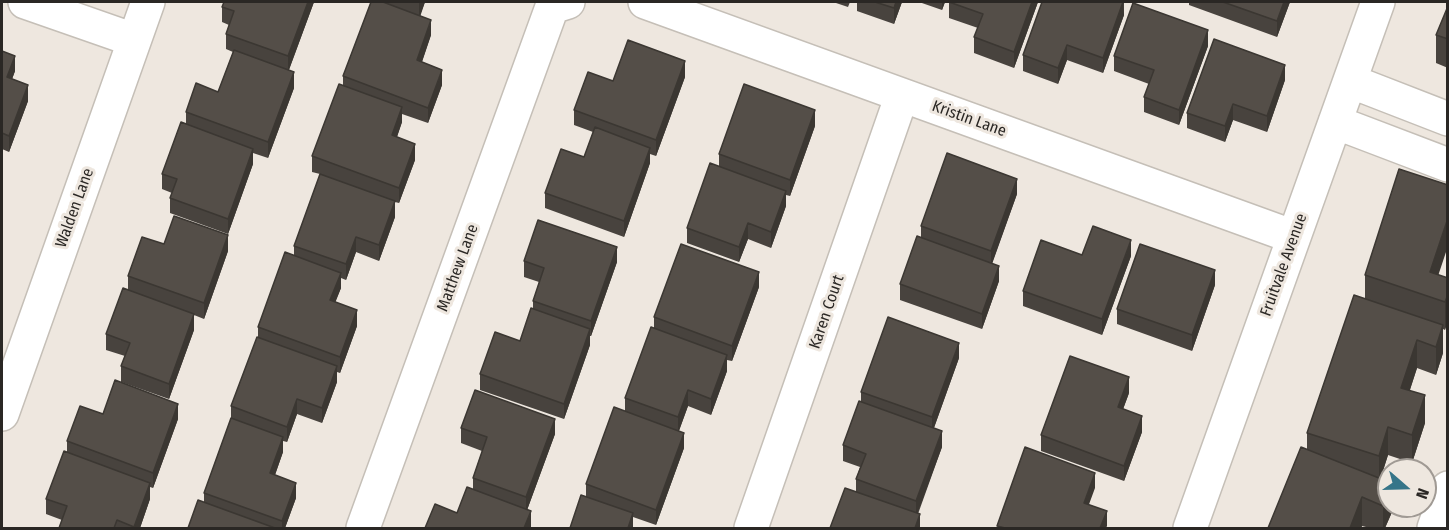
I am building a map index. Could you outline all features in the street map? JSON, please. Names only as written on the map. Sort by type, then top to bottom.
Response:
[{"type":"street","points":[[25,2],[134,40]]},
{"type":"street","name":"Walden Lane","points":[[2,414],[148,2]]},
{"type":"street","name":"Kristin Lane","points":[[645,2],[1294,237]]},
{"type":"street","name":"Fruitvale Avenue","points":[[1190,528],[1378,2]]},
{"type":"street","name":"Matthew Lane","points":[[363,528],[560,4]]},
{"type":"street","points":[[1350,81],[1448,119]]},
{"type":"street","name":"Karen Court","points":[[751,528],[902,95]]},
{"type":"street","points":[[1335,122],[1448,165]]},
{"type":"street","points":[[1434,528],[1448,488]]},
{"type":"building","points":[[224,2],[308,2],[288,56],[226,34],[234,11],[222,7]]},
{"type":"building","points":[[371,2],[383,2],[431,20],[417,60],[442,70],[428,108],[343,76]]},
{"type":"building","points":[[875,2],[896,2],[894,8]]},
{"type":"building","points":[[949,2],[1032,2],[1014,52],[974,37],[983,14]]},
{"type":"building","points":[[1042,2],[1123,2],[1103,58],[1067,45],[1058,68],[1023,55]]},
{"type":"building","points":[[1223,2],[1284,2],[1277,21]]},
{"type":"building","points":[[1133,3],[1208,30],[1179,110],[1144,97],[1154,70],[1114,56]]},
{"type":"building","points":[[1448,6],[1448,39],[1436,35]]},
{"type":"building","points":[[1214,39],[1285,65],[1267,116],[1233,104],[1225,126],[1187,113]]},
{"type":"building","points":[[628,40],[685,61],[656,140],[574,110],[588,72],[613,81]]},
{"type":"building","points":[[234,50],[294,72],[268,142],[186,112],[196,83],[218,92]]},
{"type":"building","points":[[2,51],[15,56],[7,77],[28,85],[9,136],[2,133]]},
{"type":"building","points":[[339,84],[402,107],[392,135],[415,144],[399,188],[312,156]]},
{"type":"building","points":[[744,84],[815,110],[790,180],[719,154]]},
{"type":"building","points":[[181,122],[253,149],[228,219],[170,198],[177,179],[162,174]]},
{"type":"building","points":[[595,127],[650,148],[624,221],[545,193],[561,149],[584,157]]},
{"type":"building","points":[[947,153],[1017,179],[991,251],[921,226]]},
{"type":"building","points":[[710,163],[786,191],[771,232],[748,223],[739,247],[687,228]]},
{"type":"building","points":[[1399,169],[1448,185],[1448,218],[1430,272],[1448,278],[1448,294],[1445,302],[1365,275]]},
{"type":"building","points":[[320,174],[395,201],[379,245],[356,237],[346,264],[294,246]]},
{"type":"building","points":[[174,216],[228,235],[204,303],[128,276],[142,237],[164,244]]},
{"type":"building","points":[[538,220],[617,247],[591,321],[533,301],[544,268],[524,261]]},
{"type":"building","points":[[1093,226],[1131,240],[1102,319],[1023,291],[1041,240],[1082,255]]},
{"type":"building","points":[[917,236],[999,266],[982,314],[900,284]]},
{"type":"building","points":[[681,244],[759,272],[732,346],[654,317]]},
{"type":"building","points":[[1140,244],[1215,270],[1192,335],[1117,309]]},
{"type":"building","points":[[285,252],[341,273],[330,300],[357,310],[340,357],[258,327]]},
{"type":"building","points":[[123,288],[194,314],[169,384],[121,366],[130,343],[106,334]]},
{"type":"building","points":[[1354,295],[1443,325],[1436,347],[1417,340],[1401,388],[1425,395],[1412,435],[1388,427],[1379,456],[1307,433]]},
{"type":"building","points":[[531,308],[590,329],[564,404],[480,374],[495,332],[520,341]]},
{"type":"building","points":[[888,317],[959,343],[932,417],[861,392]]},
{"type":"building","points":[[651,327],[727,355],[711,399],[688,390],[678,417],[625,398]]},
{"type":"building","points":[[257,337],[337,366],[322,408],[297,399],[287,427],[231,406]]},
{"type":"building","points":[[1070,356],[1129,377],[1118,407],[1142,416],[1124,466],[1041,435]]},
{"type":"building","points":[[115,380],[178,404],[153,473],[67,441],[80,406],[103,414]]},
{"type":"building","points":[[475,390],[555,419],[526,497],[473,478],[487,437],[461,428]]},
{"type":"building","points":[[859,401],[942,431],[916,501],[856,479],[866,454],[843,445]]},
{"type":"building","points":[[614,407],[684,433],[656,510],[586,484]]},
{"type":"building","points":[[231,418],[283,437],[270,473],[296,483],[282,521],[204,493]]},
{"type":"building","points":[[1025,447],[1095,473],[1084,503],[1107,511],[1100,528],[1005,528],[997,526]]},
{"type":"building","points":[[1301,447],[1377,477],[1377,503],[1362,497],[1350,528],[1268,528]]},
{"type":"building","points":[[64,451],[150,483],[134,527],[117,520],[114,528],[59,528],[67,506],[46,499]]},
{"type":"building","points":[[467,487],[531,511],[524,528],[425,528],[435,504],[457,513]]},
{"type":"building","points":[[845,488],[920,514],[915,528],[830,528]]},
{"type":"building","points":[[581,495],[633,513],[628,528],[570,528]]},
{"type":"building","points":[[198,500],[275,528],[188,528]]}]
